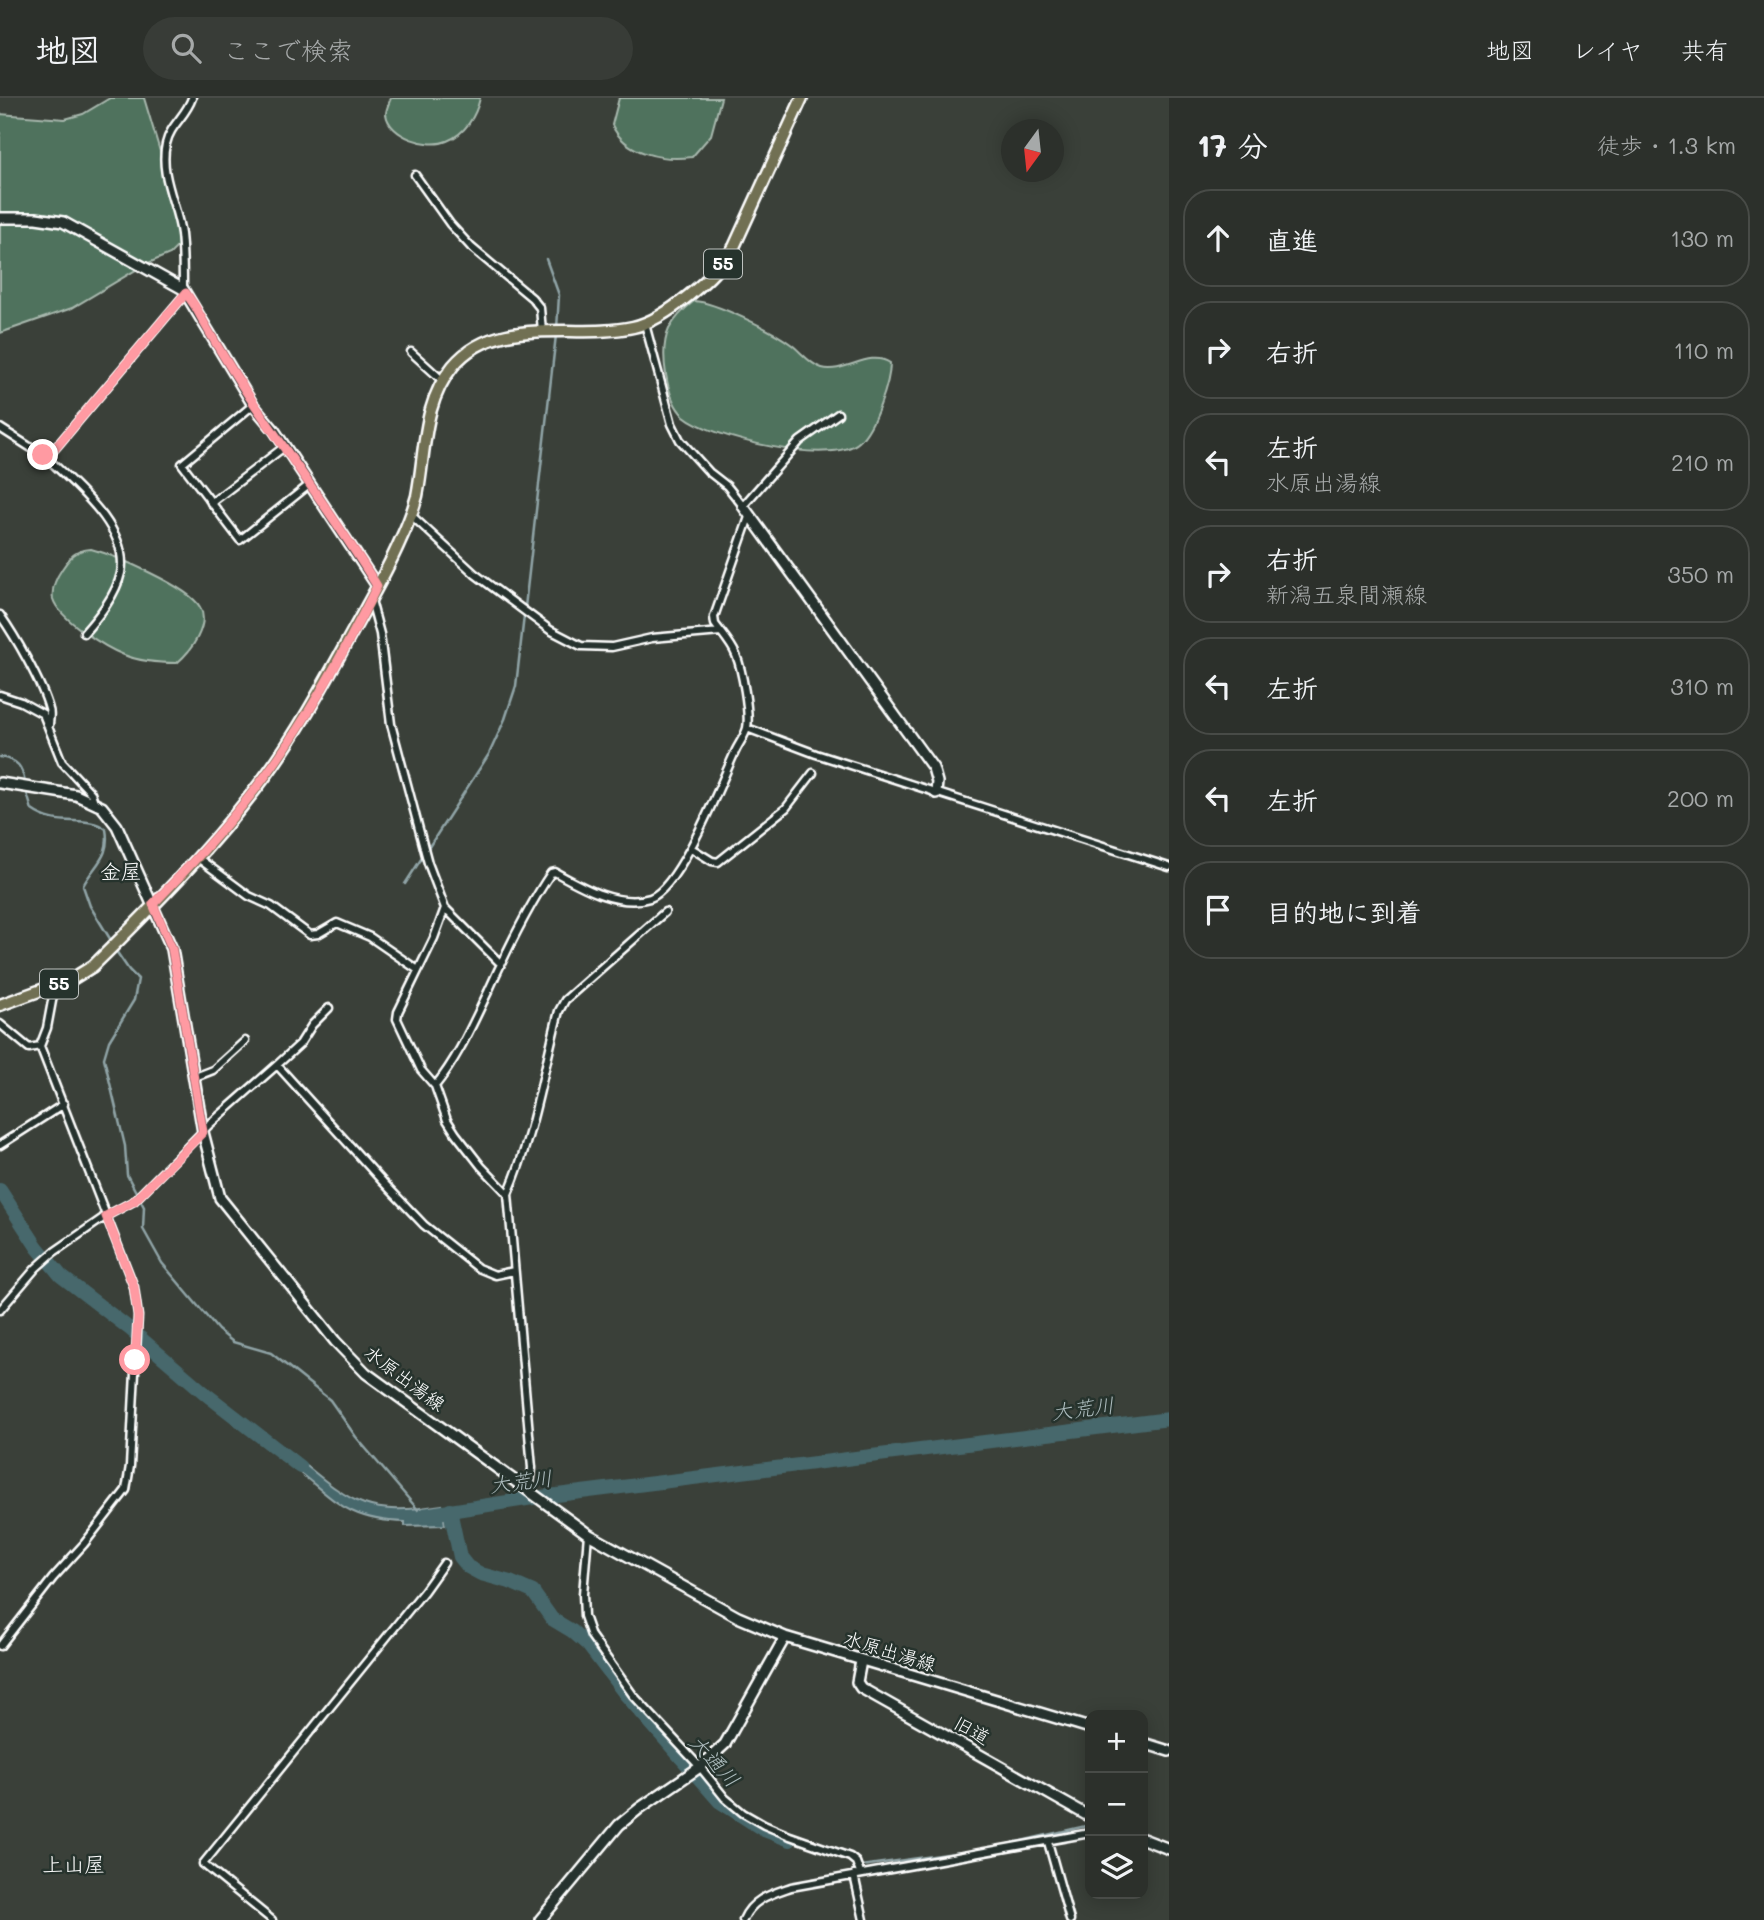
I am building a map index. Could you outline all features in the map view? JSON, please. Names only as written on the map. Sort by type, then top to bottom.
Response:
[{"type":"main road","name":"55","points":[[0,1005],[84,973],[112,948],[198,858],[267,774],[303,718],[400,543],[416,497],[429,410],[442,380],[455,364],[472,349],[502,335],[542,331],[607,331],[645,324],[698,288],[726,261],[734,247],[802,98]]},
{"type":"street","points":[[47,458],[185,291],[181,234],[164,160],[170,131],[188,108],[192,98]]},
{"type":"street","points":[[415,174],[471,247],[532,298],[540,308],[542,331]]},
{"type":"street","points":[[0,218],[36,218],[63,222],[185,291],[253,405],[275,430],[377,586]]},
{"type":"street","points":[[645,324],[671,424],[680,440],[709,472],[727,486],[743,506],[933,768],[937,782],[936,793]]},
{"type":"street","points":[[411,352],[442,380]]},
{"type":"street","points":[[253,405],[182,464],[240,540],[309,485]]},
{"type":"street","points":[[743,506],[800,441],[838,414]]},
{"type":"street","points":[[0,428],[47,458],[95,507],[118,541],[122,557],[119,581],[102,611],[84,633]]},
{"type":"street","points":[[211,503],[284,447]]},
{"type":"street","points":[[411,515],[475,574],[550,630],[581,646],[612,647],[652,638],[721,632]]},
{"type":"street","points":[[435,1086],[449,1069],[466,1040],[524,918],[551,873],[555,872],[596,892],[616,898],[632,900],[653,897],[674,874],[691,848],[747,728],[738,659],[714,617],[750,517]]},
{"type":"street","points":[[371,598],[380,634],[391,724],[424,853],[445,908],[501,964]]},
{"type":"street","points":[[0,614],[12,631],[40,686],[50,711],[49,727]]},
{"type":"street","points":[[0,695],[43,713],[62,762],[91,793],[94,802]]},
{"type":"street","points":[[747,728],[816,754],[1169,867]]},
{"type":"street","points":[[691,848],[712,861],[719,862],[786,808],[813,773]]},
{"type":"street","points":[[0,783],[76,795],[94,802]]},
{"type":"street","name":"水原出湯線","points":[[94,802],[102,807],[117,826],[172,949],[203,1132],[220,1198],[349,1357],[366,1373],[588,1535],[726,1611],[785,1637],[1085,1727]]},
{"type":"street","points":[[198,858],[249,896],[271,906],[310,935],[318,934],[337,923],[370,937],[418,970]]},
{"type":"street","points":[[445,908],[397,1019],[421,1070],[435,1086],[447,1120],[481,1166],[508,1195]]},
{"type":"street","points":[[527,1489],[532,1468],[508,1195],[523,1159],[549,1047],[559,1011],[565,1000],[665,912]]},
{"type":"street","points":[[0,1646],[126,1490],[132,1444],[138,1317],[134,1287],[40,1046],[47,1028],[55,985]]},
{"type":"street","points":[[0,1310],[36,1268],[54,1252],[143,1193],[203,1132],[300,1044],[329,1008]]},
{"type":"street","points":[[0,1024],[29,1048],[40,1046]]},
{"type":"street","points":[[195,1077],[213,1070],[245,1041]]},
{"type":"street","points":[[278,1065],[424,1225],[478,1268],[490,1274],[514,1271]]},
{"type":"street","points":[[0,1145],[64,1104]]},
{"type":"street","points":[[588,1535],[583,1606],[591,1636],[633,1695],[725,1798],[743,1813],[764,1825],[850,1857],[856,1862],[864,1920]]},
{"type":"street","points":[[272,1920],[203,1864],[444,1563]]},
{"type":"street","points":[[540,1920],[619,1825],[699,1767],[725,1744],[785,1637]]},
{"type":"street","name":"旧道","points":[[861,1661],[857,1682],[861,1688],[1085,1814]]},
{"type":"street","points":[[1148,1745],[1169,1751]]},
{"type":"street","points":[[743,1920],[752,1905],[765,1896],[791,1887],[1085,1834]]},
{"type":"street","points":[[1148,1841],[1169,1849]]},
{"type":"street","points":[[1048,1842],[1070,1920]]},
{"type":"green space","points":[[110,98],[144,98],[183,228],[178,246],[170,254],[146,264],[72,308],[0,333],[0,114],[65,119],[83,114]]},
{"type":"green space","points":[[391,98],[480,98],[473,118],[459,134],[447,141],[430,143],[411,139],[394,129],[386,114]]},
{"type":"green space","points":[[619,98],[721,98],[711,135],[692,157],[669,158],[635,149],[618,135],[612,125]]},
{"type":"green space","points":[[694,301],[716,306],[759,325],[822,368],[839,368],[874,359],[890,363],[880,405],[865,435],[859,442],[845,449],[799,451],[771,447],[719,433],[684,416],[673,399],[666,375],[666,338],[671,325]]},
{"type":"green space","points":[[91,549],[167,581],[182,590],[200,607],[203,622],[198,637],[177,663],[143,661],[116,651],[73,624],[57,607],[53,591],[60,572],[74,555]]},
{"type":"water","points":[[290,1452],[328,1483],[358,1502],[393,1509],[442,1505],[445,1525],[405,1526],[405,1522],[383,1520],[350,1510],[282,1460]]},
{"type":"waterway","points":[[546,259],[559,295],[557,329]]},
{"type":"waterway","points":[[405,884],[489,754],[516,686],[556,335]]},
{"type":"waterway","points":[[0,757],[18,765],[25,783]]},
{"type":"waterway","points":[[26,790],[32,810],[42,816],[90,822],[106,829],[104,854],[83,886],[90,906],[112,942]]},
{"type":"waterway","points":[[114,948],[138,979],[134,1000],[109,1041],[104,1058],[125,1146],[127,1175],[144,1207],[143,1229],[162,1263],[218,1330],[233,1342],[271,1353],[330,1400],[356,1437],[419,1511]]},
{"type":"waterway","name":"大荒川","points":[[0,1190],[37,1247],[61,1276],[300,1467]]},
{"type":"waterway","name":"大荒川","points":[[424,1515],[533,1498],[1169,1419]]},
{"type":"waterway","name":"大通川","points":[[450,1510],[460,1557],[468,1567],[533,1592],[552,1619],[588,1645],[626,1695],[719,1801],[764,1830],[790,1840]]},
{"type":"waterway","name":"大通川","points":[[837,1855],[861,1866],[991,1848],[1085,1826]]},
{"type":"waterway","name":"大通川","points":[[790,1840],[811,1846]]},
{"type":"district","name":"金屋","points":[[121,872]]},
{"type":"district","name":"上山屋","points":[[74,1865]]},
{"type":"route","points":[[43,455],[47,458],[186,293],[253,405],[275,430],[377,586],[303,718],[267,774],[198,858],[153,904],[172,949],[203,1132],[177,1155],[134,1201],[106,1216],[134,1287],[138,1317],[135,1360]]}]
